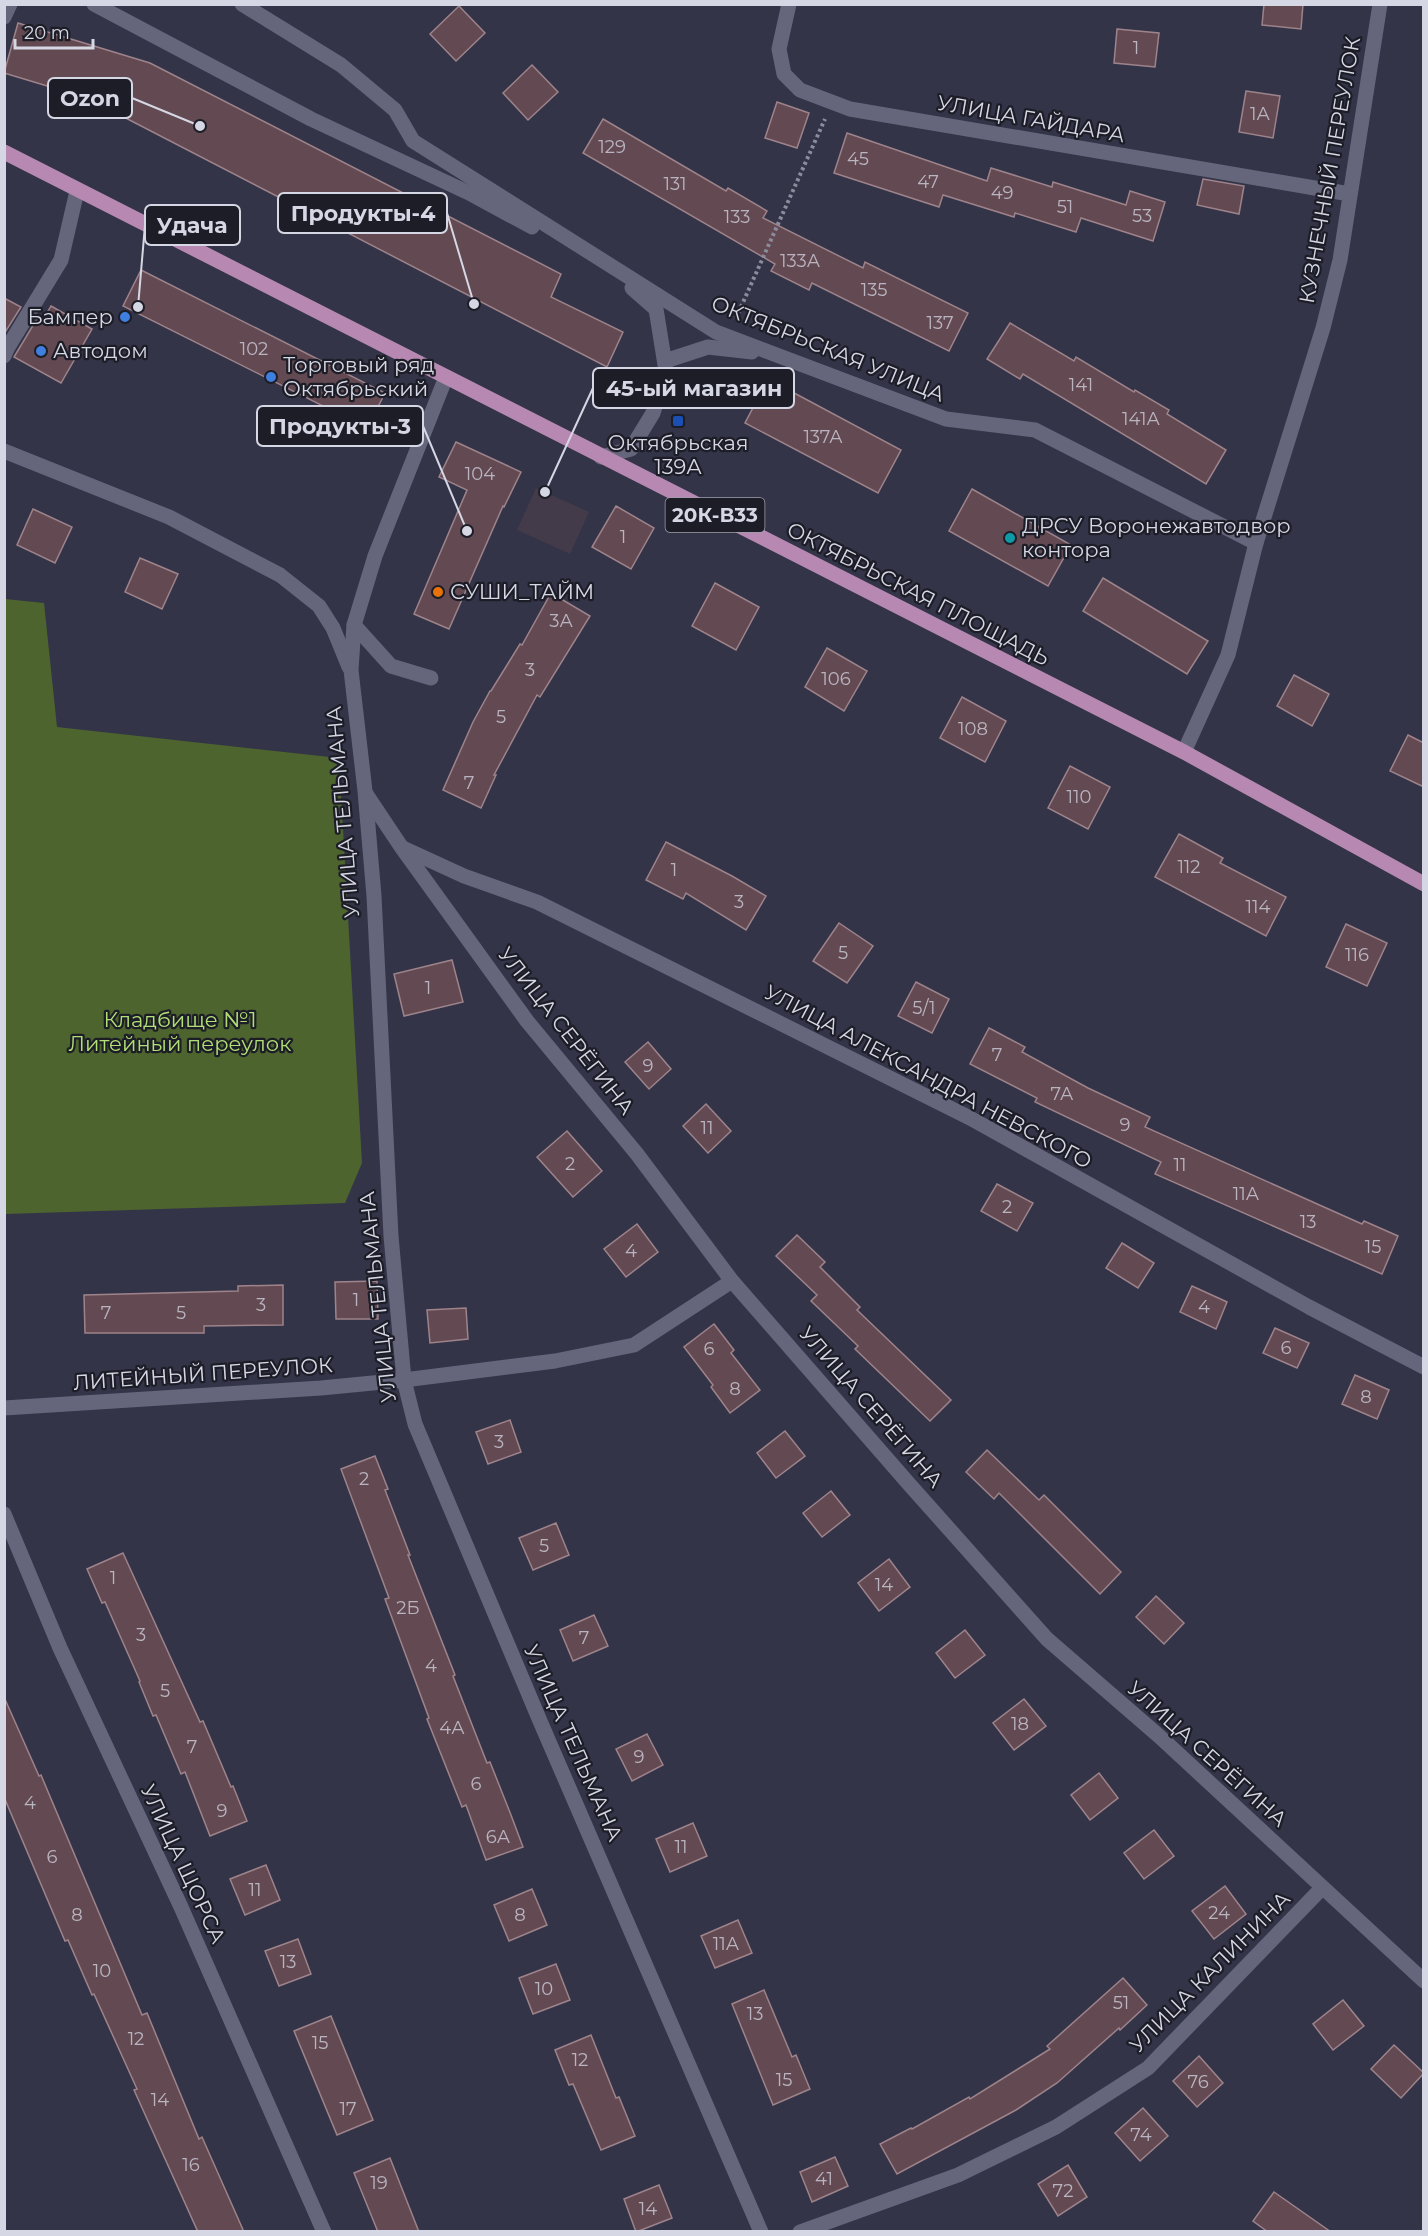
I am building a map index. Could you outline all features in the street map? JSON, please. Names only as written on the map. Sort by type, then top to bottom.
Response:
[{"type":"main road","name":"ОКТЯБРЬСКАЯ ПЛОЩАДЬ","points":[[4,152],[1184,752],[1424,884]]},
{"type":"street","points":[[4,17],[10,4]]},
{"type":"street","points":[[94,4],[311,119],[469,193],[612,271],[656,309],[666,370],[653,413],[631,449],[601,457]]},
{"type":"street","name":"ОКТЯБРЬСКАЯ УЛИЦА","points":[[242,4],[341,65],[395,110],[413,141],[706,326],[946,419],[1035,430],[1256,543]]},
{"type":"street","name":"УЛИЦА ГАЙДАРА","points":[[789,4],[779,49],[784,74],[800,90],[850,110],[1350,194]]},
{"type":"street","name":"КУЗНЕЧНЫЙ ПЕРЕУЛОК","points":[[1184,752],[1228,655],[1256,543],[1323,328],[1340,260],[1380,4]]},
{"type":"street","points":[[4,356],[60,260],[77,190]]},
{"type":"street","points":[[665,361],[708,347],[777,355]]},
{"type":"street","name":"УЛИЦА ТЕЛЬМАНА","points":[[446,377],[375,556],[354,625],[351,670],[374,896],[391,1236],[404,1380],[415,1424],[540,1721],[762,2232]]},
{"type":"street","points":[[4,451],[169,517],[280,575],[319,606],[333,628],[351,670]]},
{"type":"street","points":[[354,625],[391,666],[431,678]]},
{"type":"street","name":"УЛИЦА СЕРЁГИНА","points":[[365,791],[402,848],[527,1021],[637,1154],[732,1281],[1047,1639],[1159,1736],[1424,1981]]},
{"type":"street","name":"УЛИЦА АЛЕКСАНДРА НЕВСКОГО","points":[[402,848],[464,876],[537,902],[960,1113],[1309,1307],[1424,1367]]},
{"type":"street","name":"ЛИТЕЙНЫЙ ПЕРЕУЛОК","points":[[4,1408],[321,1388],[555,1361],[634,1345],[732,1281]]},
{"type":"street","name":"УЛИЦА ЩОРСА","points":[[4,1514],[60,1648],[181,1907],[324,2232]]},
{"type":"street","name":"УЛИЦА КАЛИНИНА","points":[[800,2232],[958,2175],[1056,2127],[1148,2068],[1322,1888]]},
{"type":"path","points":[[728,336],[832,102]]},
{"type":"shaded area","points":[[536,488],[589,512],[570,554],[517,530]]},
{"type":"green space","name":"Кладбище №1 Литейный переулок","points":[[5,599],[44,603],[57,727],[339,758],[362,1163],[345,1203],[5,1214]]},
{"type":"building","points":[[1264,4],[1303,4],[1301,29],[1262,25]]},
{"type":"building","points":[[459,6],[485,33],[456,61],[430,34]]},
{"type":"building","points":[[18,23],[150,63],[561,274],[551,297],[623,332],[607,367],[87,98],[4,73]]},
{"type":"building","points":[[1117,29],[1159,33],[1155,67],[1114,63]]},
{"type":"building","points":[[532,65],[558,92],[528,120],[503,93]]},
{"type":"building","points":[[1246,91],[1280,96],[1273,138],[1239,132]]},
{"type":"building","points":[[777,102],[809,113],[797,148],[765,138]]},
{"type":"building","points":[[603,119],[726,191],[728,188],[767,211],[763,218],[863,268],[865,262],[968,313],[949,351],[812,283],[809,290],[771,271],[775,264],[583,153]]},
{"type":"building","points":[[847,133],[987,181],[991,168],[1052,187],[1053,182],[1126,205],[1130,191],[1165,202],[1153,241],[1081,218],[1076,232],[1015,213],[1014,217],[943,195],[939,207],[834,173]]},
{"type":"building","points":[[1203,179],[1244,186],[1239,214],[1197,205]]},
{"type":"building","points":[[141,270],[385,393],[367,428],[123,306]]},
{"type":"building","points":[[4,298],[21,307],[4,334]]},
{"type":"building","points":[[51,306],[92,329],[61,383],[14,357],[38,317],[43,320]]},
{"type":"building","points":[[1010,323],[1074,361],[1076,357],[1134,392],[1135,390],[1169,410],[1167,414],[1226,450],[1206,484],[1023,374],[1020,379],[987,359]]},
{"type":"building","points":[[768,379],[901,450],[878,493],[745,423]]},
{"type":"building","points":[[456,442],[521,472],[503,506],[449,629],[414,614],[467,490],[439,477]]},
{"type":"building","name":"ДРСУ Воронежавтодвор контора","points":[[972,489],[1071,545],[1048,586],[949,531]]},
{"type":"building","points":[[616,506],[654,528],[631,569],[592,547]]},
{"type":"building","points":[[33,509],[72,527],[55,563],[17,545]]},
{"type":"building","points":[[140,558],[178,574],[162,609],[125,592]]},
{"type":"building","points":[[1103,578],[1208,641],[1187,674],[1083,611]]},
{"type":"building","points":[[715,583],[759,607],[736,650],[692,626]]},
{"type":"building","points":[[551,593],[590,616],[540,697],[537,695],[494,775],[496,775],[481,808],[443,790],[473,722],[490,691],[520,644],[522,645]]},
{"type":"building","points":[[827,648],[867,671],[844,711],[805,687]]},
{"type":"building","points":[[1294,675],[1329,694],[1312,726],[1277,706]]},
{"type":"building","points":[[962,697],[1006,721],[985,762],[940,738]]},
{"type":"building","points":[[1408,735],[1424,743],[1424,787],[1390,771]]},
{"type":"building","points":[[1070,766],[1110,787],[1088,829],[1048,808]]},
{"type":"building","points":[[1179,834],[1223,858],[1220,863],[1286,897],[1266,936],[1155,877]]},
{"type":"building","points":[[666,842],[766,896],[746,930],[686,893],[683,899],[646,880]]},
{"type":"building","points":[[839,923],[873,946],[847,983],[813,961]]},
{"type":"building","points":[[1346,924],[1387,943],[1367,986],[1326,967]]},
{"type":"building","points":[[452,960],[463,1002],[404,1016],[394,974]]},
{"type":"building","points":[[916,982],[949,999],[932,1033],[898,1016]]},
{"type":"building","points":[[989,1028],[1025,1047],[1022,1052],[1088,1088],[1150,1117],[1145,1127],[1362,1224],[1364,1221],[1398,1236],[1382,1274],[1155,1174],[1161,1162],[1035,1102],[1037,1098],[970,1064]]},
{"type":"building","points":[[648,1042],[671,1069],[649,1089],[625,1062]]},
{"type":"building","points":[[706,1104],[731,1131],[708,1153],[683,1126]]},
{"type":"building","points":[[567,1131],[602,1171],[573,1197],[537,1157]]},
{"type":"building","points":[[997,1184],[1033,1203],[1017,1231],[981,1211]]},
{"type":"building","points":[[637,1224],[658,1252],[626,1277],[604,1249]]},
{"type":"building","points":[[797,1235],[825,1262],[820,1267],[860,1307],[857,1310],[951,1400],[930,1421],[855,1349],[858,1346],[811,1301],[817,1295],[776,1256]]},
{"type":"building","points":[[1122,1243],[1154,1263],[1138,1288],[1106,1268]]},
{"type":"building","points":[[377,1281],[378,1319],[336,1319],[335,1282]]},
{"type":"building","points":[[283,1285],[283,1325],[204,1326],[204,1333],[85,1333],[84,1295],[238,1291],[238,1286]]},
{"type":"building","points":[[1192,1286],[1227,1302],[1216,1329],[1180,1312]]},
{"type":"building","points":[[466,1308],[468,1339],[430,1343],[427,1310]]},
{"type":"building","points":[[714,1324],[734,1350],[731,1353],[760,1390],[730,1413],[711,1387],[713,1385],[684,1347]]},
{"type":"building","points":[[1275,1328],[1309,1343],[1297,1368],[1263,1353]]},
{"type":"building","points":[[1355,1375],[1389,1390],[1377,1419],[1342,1404]]},
{"type":"building","points":[[510,1420],[521,1452],[488,1464],[476,1432]]},
{"type":"building","points":[[785,1431],[805,1456],[776,1478],[757,1453]]},
{"type":"building","points":[[987,1450],[1039,1500],[1044,1495],[1121,1572],[1100,1594],[999,1493],[994,1499],[966,1472]]},
{"type":"building","points":[[375,1456],[388,1489],[385,1490],[410,1555],[408,1555],[455,1675],[453,1676],[523,1847],[486,1860],[466,1805],[462,1807],[427,1719],[429,1718],[385,1599],[389,1598],[341,1469]]},
{"type":"building","points":[[831,1491],[850,1515],[822,1537],[803,1513]]},
{"type":"building","points":[[556,1523],[569,1555],[533,1570],[519,1538]]},
{"type":"building","points":[[123,1553],[200,1722],[203,1721],[247,1821],[210,1836],[185,1772],[181,1774],[156,1715],[153,1716],[105,1602],[102,1603],[87,1569]]},
{"type":"building","points":[[889,1559],[910,1587],[879,1611],[858,1583]]},
{"type":"building","points":[[1156,1596],[1184,1623],[1164,1644],[1136,1617]]},
{"type":"building","points":[[594,1615],[608,1646],[573,1661],[560,1630]]},
{"type":"building","points":[[965,1630],[985,1655],[955,1678],[936,1653]]},
{"type":"building","points":[[4,1697],[39,1776],[41,1775],[142,2015],[147,2013],[199,2139],[202,2137],[244,2232],[198,2232],[94,1994],[92,1995],[68,1940],[65,1941],[4,1797]]},
{"type":"building","points":[[1024,1699],[1046,1726],[1014,1750],[993,1723]]},
{"type":"building","points":[[647,1734],[663,1765],[632,1781],[616,1749]]},
{"type":"building","points":[[1099,1773],[1118,1798],[1090,1820],[1071,1795]]},
{"type":"building","points":[[693,1823],[707,1856],[670,1872],[656,1839]]},
{"type":"building","points":[[1154,1830],[1174,1856],[1144,1879],[1124,1853]]},
{"type":"building","points":[[266,1865],[280,1900],[245,1915],[230,1879]]},
{"type":"building","points":[[1225,1886],[1246,1914],[1214,1939],[1192,1911]]},
{"type":"building","points":[[532,1889],[547,1925],[509,1941],[494,1905]]},
{"type":"building","points":[[738,1920],[752,1953],[715,1968],[701,1936]]},
{"type":"building","points":[[298,1939],[311,1974],[279,1986],[265,1951]]},
{"type":"building","points":[[556,1964],[570,2000],[533,2014],[519,1978]]},
{"type":"building","points":[[1123,1978],[1147,2005],[1120,2030],[1119,2028],[1057,2083],[1016,2110],[897,2174],[880,2144],[969,2097],[970,2099],[1050,2049],[1047,2046]]},
{"type":"building","points":[[764,1990],[792,2057],[796,2055],[810,2089],[773,2105],[732,2004]]},
{"type":"building","points":[[1343,2000],[1364,2026],[1333,2050],[1313,2024]]},
{"type":"building","points":[[331,2016],[373,2120],[337,2135],[294,2031]]},
{"type":"building","points":[[591,2035],[616,2098],[619,2097],[635,2136],[601,2150],[573,2084],[569,2085],[555,2050]]},
{"type":"building","points":[[1394,2045],[1424,2073],[1401,2098],[1371,2069]]},
{"type":"building","points":[[1199,2056],[1223,2083],[1197,2107],[1173,2081]]},
{"type":"building","points":[[1143,2108],[1168,2136],[1140,2161],[1115,2133]]},
{"type":"building","points":[[835,2157],[848,2186],[812,2202],[800,2172]]},
{"type":"building","points":[[390,2158],[419,2232],[378,2232],[354,2173]]},
{"type":"building","points":[[1068,2165],[1087,2197],[1058,2216],[1038,2184]]},
{"type":"building","points":[[659,2185],[672,2218],[636,2232],[624,2199]]},
{"type":"building","points":[[1274,2192],[1331,2232],[1268,2232],[1253,2221]]},
{"type":"place","name":"Ozon","points":[[200,126]]},
{"type":"place","name":"Продукты-4","points":[[474,304]]},
{"type":"place","name":"Удача","points":[[138,307]]},
{"type":"place","name":"Бампер","points":[[125,317]]},
{"type":"place","name":"Автодом","points":[[41,351]]},
{"type":"place","name":"Торговый ряд Октябрьский","points":[[271,377]]},
{"type":"place","name":"Октябрьская 139А","points":[[678,421]]},
{"type":"place","name":"45-ый магазин","points":[[545,492]]},
{"type":"place","name":"Продукты-3","points":[[467,531]]},
{"type":"place","name":"ДРСУ Воронежавтодвор контора","points":[[1010,538]]},
{"type":"place","name":"СУШИ_ТАЙМ","points":[[438,592]]}]
